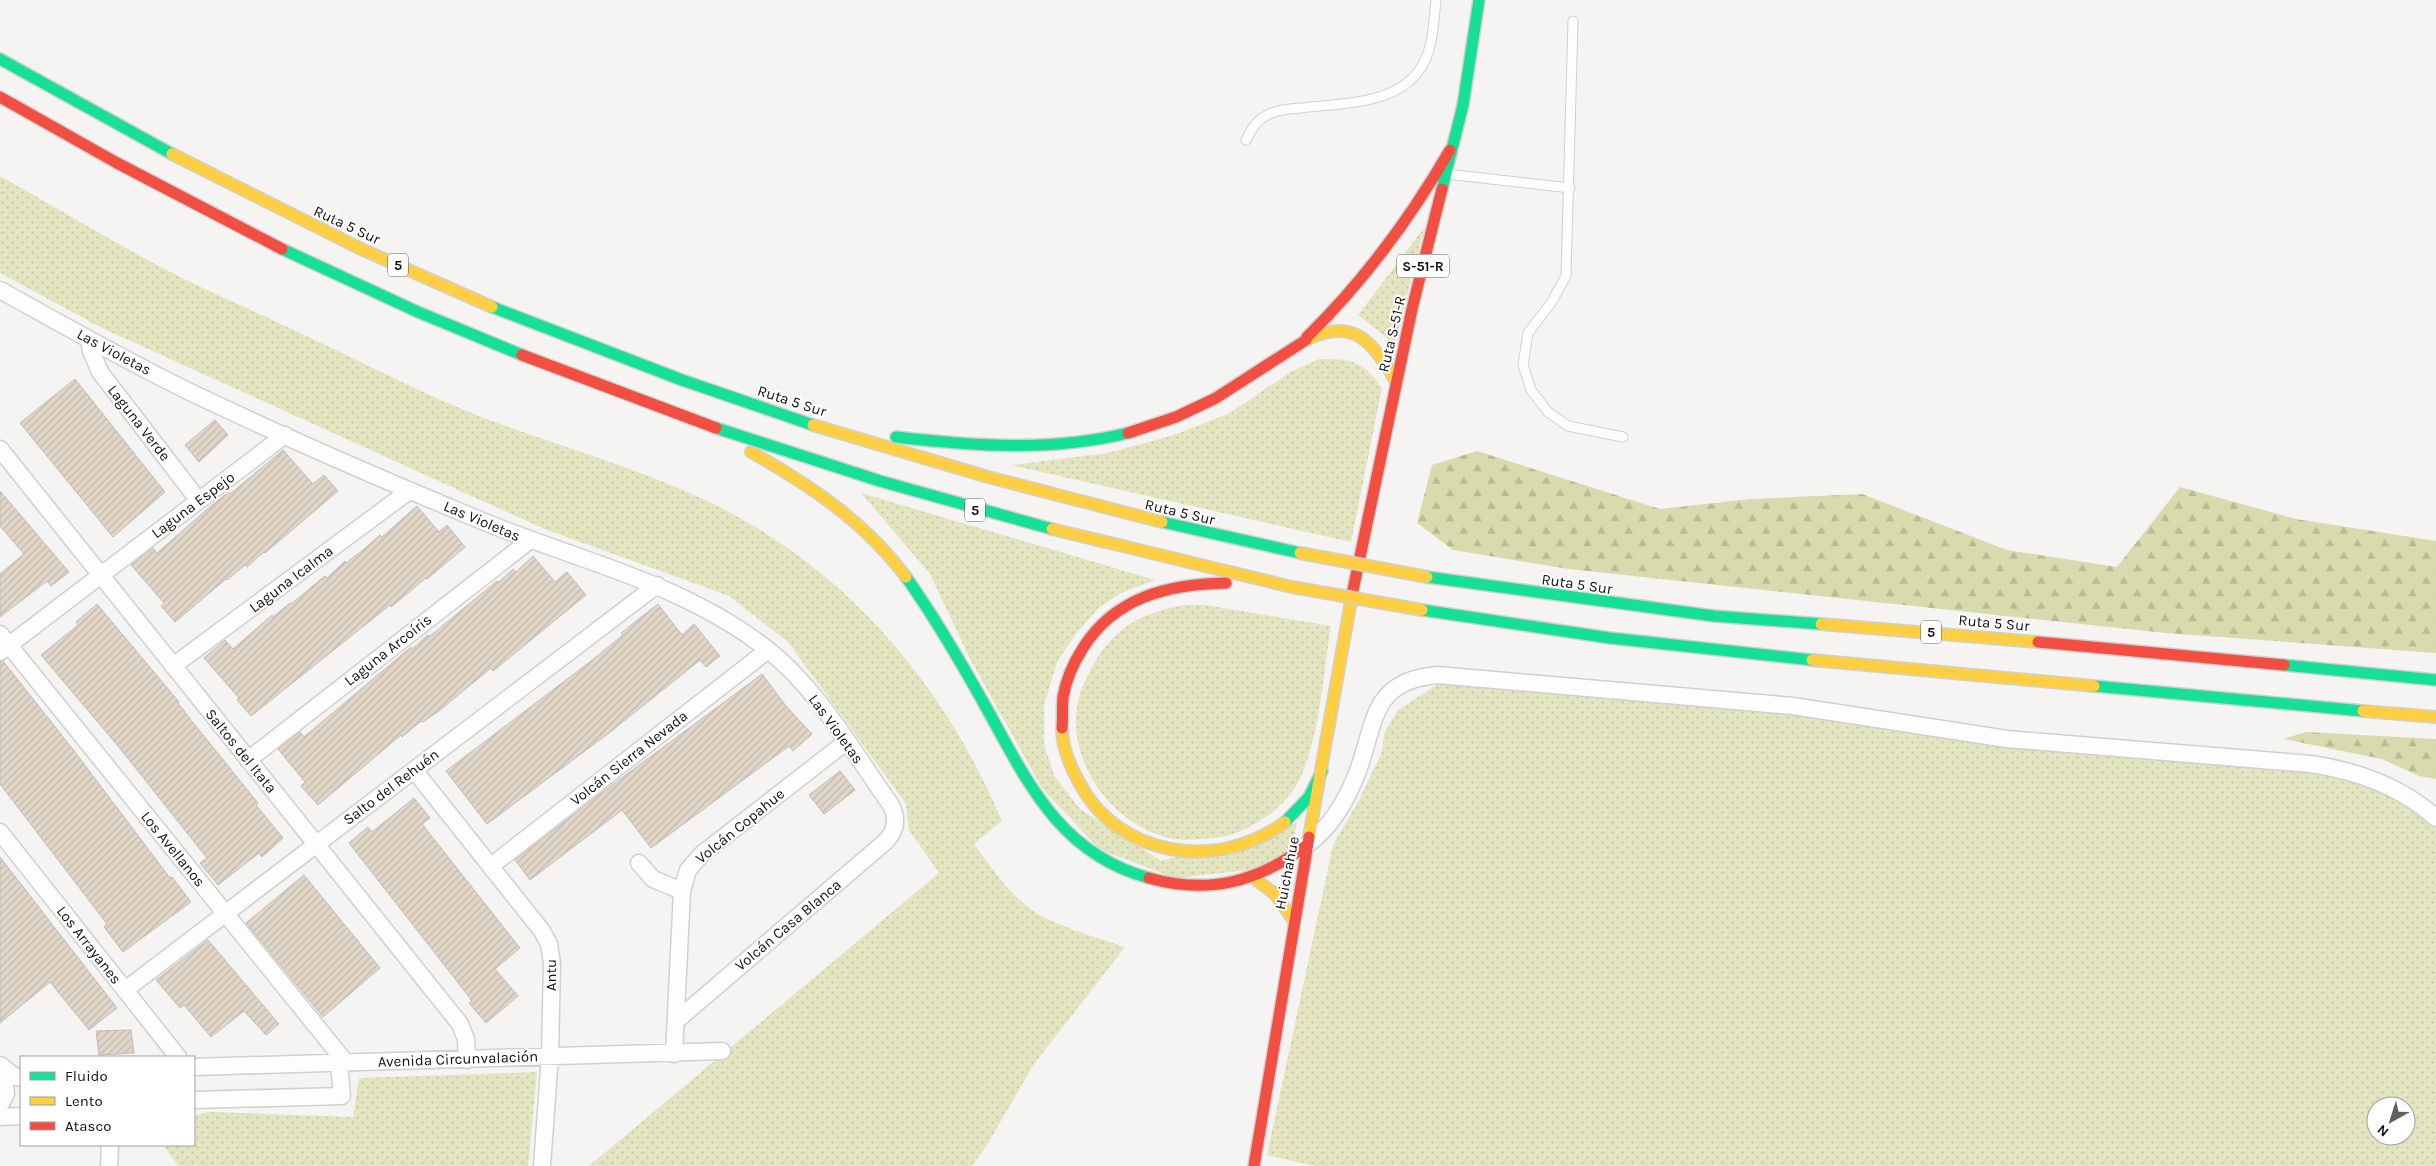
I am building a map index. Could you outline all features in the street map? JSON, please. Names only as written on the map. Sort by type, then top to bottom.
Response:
[{"type":"main road","name":"Ruta S-51-R","points":[[1354,586],[1396,381],[1444,174],[1465,95],[1479,0]]},
{"type":"main road","name":"Ruta 5 Sur","points":[[0,59],[204,171],[394,264],[556,333],[702,387],[816,425],[909,455],[1083,504],[1300,554],[1427,577],[1608,604],[1714,616],[1934,632],[2436,680]]},
{"type":"main road","name":"5","points":[[0,98],[191,203],[344,279],[481,339],[665,410],[873,480],[980,511],[1187,564],[1292,587],[1422,610],[1610,638],[1909,670],[2436,717]]},
{"type":"main road","points":[[816,425],[883,436],[980,447],[1039,448],[1099,441],[1151,427],[1187,412],[1245,380],[1302,342],[1335,310],[1378,263],[1429,189],[1450,150]]},
{"type":"main road","points":[[1302,342],[1329,332],[1350,332],[1366,340],[1378,350],[1396,381]]},
{"type":"main road","points":[[665,410],[736,443],[773,464],[850,517],[885,551],[916,591],[962,666],[1035,796],[1056,822],[1076,841],[1115,866],[1154,881],[1198,886],[1254,878],[1289,859],[1308,845]]},
{"type":"main road","points":[[1292,587],[1233,583],[1192,584],[1154,592],[1121,608],[1092,634],[1072,666],[1062,704],[1063,743],[1076,780],[1100,814],[1133,838],[1152,846],[1172,851],[1213,852],[1233,848],[1281,827],[1303,807],[1318,784],[1322,771]]},
{"type":"main road","name":"Huichahue","points":[[1254,1166],[1294,921],[1354,586]]},
{"type":"main road","points":[[1254,878],[1275,894],[1294,921]]},
{"type":"street","name":"Las Violetas","points":[[0,290],[189,391],[285,435],[409,491],[529,541],[657,585],[716,614],[768,650],[811,693],[891,805],[896,819],[895,826]]},
{"type":"street","name":"Laguna Verde","points":[[89,339],[93,357],[103,376],[199,501]]},
{"type":"street","name":"Laguna Espejo","points":[[3,644],[100,576],[285,435]]},
{"type":"street","name":"Saltos del Itata","points":[[0,448],[100,576],[460,1024],[466,1039],[467,1060]]},
{"type":"street","name":"Laguna Icalma","points":[[173,666],[409,491]]},
{"type":"street","name":"Laguna Arcoíris","points":[[248,760],[529,541]]},
{"type":"street","name":"Salto del Rehuén","points":[[125,990],[657,585]]},
{"type":"street","name":"Los Avellanos","points":[[3,644],[225,914],[343,1063]]},
{"type":"street","name":"Volcán Sierra Nevada","points":[[491,866],[768,650]]},
{"type":"street","points":[[1308,845],[1328,827],[1347,797],[1356,776],[1372,719],[1379,706],[1399,686],[1417,678],[1437,674],[1783,705],[1950,732],[2016,740],[2320,765],[2366,776],[2387,785],[2413,800],[2436,818]]},
{"type":"street","name":"Volcán Copahue","points":[[674,1054],[682,892],[688,870],[702,854],[846,742]]},
{"type":"street","name":"Antu","points":[[414,770],[542,931],[550,944],[552,963],[550,1056],[542,1166]]},
{"type":"street","name":"Volcán Casa Blanca","points":[[676,1021],[885,842],[895,826]]},
{"type":"street","name":"Los Arrayanes","points":[[0,832],[177,1056]]},
{"type":"street","points":[[639,863],[653,879],[682,892]]},
{"type":"street","name":"Avenida Circunvalación","points":[[195,1067],[674,1054],[722,1051]]},
{"type":"street","points":[[195,1100],[342,1096],[343,1063]]},
{"type":"street","points":[[2,1066],[14,1076],[20,1078]]},
{"type":"street","points":[[0,1105],[6,1094],[2,1066]]},
{"type":"street","points":[[0,1117],[20,1116]]},
{"type":"street","points":[[109,1166],[110,1146]]},
{"type":"lane","points":[[1246,140],[1254,125],[1269,114],[1278,111],[1374,99],[1397,91],[1419,70],[1428,54],[1436,0]]},
{"type":"lane","points":[[1573,21],[1570,188],[1566,276],[1551,304],[1528,333],[1523,365],[1531,390],[1548,412],[1568,426],[1623,436]]},
{"type":"lane","points":[[1444,174],[1570,188]]},
{"type":"green space","points":[[0,176],[172,273],[430,395],[480,416],[662,481],[692,494],[744,521],[793,552],[838,588],[878,628],[915,671],[948,718],[977,768],[1002,821],[974,844],[999,878],[1013,894],[1039,914],[1076,931],[1125,947],[1034,1064],[987,1145],[972,1166],[589,1166],[939,873],[909,830],[906,804],[788,642],[729,596],[542,528],[102,328],[0,273]]},
{"type":"green space","points":[[1424,228],[1395,344],[1358,315]]},
{"type":"green space","points":[[1319,359],[1355,363],[1369,372],[1382,388],[1351,542],[1011,465],[1107,453],[1174,435],[1230,413],[1292,371]]},
{"type":"green space","points":[[1477,451],[1660,509],[1751,499],[1862,494],[2007,550],[2117,567],[2180,487],[2296,519],[2436,541],[2436,653],[2166,633],[1569,569],[1453,550],[1417,523],[1432,465]]},
{"type":"green space","points":[[861,493],[1155,580],[1121,593],[1100,607],[1077,632],[1057,662],[1044,705],[1044,745],[1055,777],[1080,809],[1161,861],[1297,823],[1290,852],[1257,869],[1176,878],[1100,850],[1042,788],[970,659],[930,574]]},
{"type":"green space","points":[[1187,605],[1205,605],[1331,626],[1321,701],[1313,738],[1302,774],[1292,792],[1278,808],[1243,830],[1222,837],[1183,840],[1158,835],[1143,828],[1120,812],[1106,798],[1086,766],[1079,747],[1076,728],[1081,690],[1094,663],[1111,640],[1127,626],[1141,618],[1163,610]]},
{"type":"green space","points":[[1450,676],[1950,732],[2330,767],[2436,818],[2436,1166],[1315,1166],[1267,1155],[1333,845],[1360,798],[1382,752],[1384,734],[1398,710]]},
{"type":"green space","points":[[2306,732],[2436,739],[2436,779],[2419,776],[2382,759],[2283,739]]},
{"type":"green space","points":[[537,1072],[528,1166],[178,1166],[164,1146],[195,1146],[195,1115],[210,1112],[353,1117],[359,1078]]},
{"type":"building","points":[[75,379],[165,492],[113,537],[20,423]]},
{"type":"building","points":[[215,420],[228,435],[199,462],[185,445]]},
{"type":"building","points":[[283,450],[313,484],[324,475],[338,491],[265,553],[247,567],[245,565],[226,579],[175,622],[161,606],[164,603],[131,565],[153,548],[157,553],[212,505],[229,492],[230,494]]},
{"type":"building","points":[[0,491],[69,572],[51,586],[47,581],[0,617],[0,574],[24,554],[0,526]]},
{"type":"building","points":[[417,506],[439,532],[447,525],[465,547],[427,579],[391,607],[390,605],[251,716],[237,700],[239,698],[204,658],[225,640],[233,649],[272,615],[273,617],[291,604],[325,576],[327,578],[345,561],[346,563],[380,535],[382,537]]},
{"type":"building","points":[[533,556],[555,582],[567,572],[586,595],[493,671],[491,668],[440,710],[423,722],[421,721],[402,737],[401,735],[318,805],[301,786],[305,782],[278,749],[300,732],[304,737],[411,647],[412,649],[428,635],[430,636],[513,569],[516,572]]},
{"type":"building","points":[[97,604],[179,702],[283,838],[262,857],[259,853],[218,885],[200,863],[207,858],[118,746],[41,655],[78,625],[76,622]]},
{"type":"building","points":[[658,604],[682,635],[694,624],[720,656],[706,667],[700,660],[609,733],[487,824],[446,771],[591,661],[623,635],[621,633]]},
{"type":"building","points":[[3,661],[75,752],[170,878],[172,877],[191,902],[123,952],[104,927],[107,924],[0,784],[0,662]]},
{"type":"building","points":[[762,674],[786,706],[812,734],[793,751],[789,746],[651,848],[622,810],[530,880],[515,860],[600,794]]},
{"type":"building","points":[[840,771],[855,790],[824,814],[809,795]]},
{"type":"building","points":[[414,798],[430,818],[422,824],[520,948],[495,969],[518,996],[486,1023],[469,1003],[472,1001],[349,843],[368,827],[372,832]]},
{"type":"building","points":[[0,857],[117,1008],[89,1030],[50,982],[0,1023]]},
{"type":"building","points":[[304,875],[380,968],[323,1017],[246,923]]},
{"type":"building","points":[[208,940],[279,1024],[266,1035],[244,1011],[211,1037],[184,1005],[180,1008],[156,980]]},
{"type":"building","points":[[131,1030],[134,1053],[99,1055],[96,1031]]},
{"type":"traffic: fast","points":[[1442,189],[1463,105],[1479,0]]},
{"type":"traffic: fast","points":[[0,59],[172,154]]},
{"type":"traffic: fast","points":[[282,249],[418,312],[522,355]]},
{"type":"traffic: fast","points":[[492,307],[682,380],[813,425]]},
{"type":"traffic: fast","points":[[716,428],[880,481],[1052,529]]},
{"type":"traffic: fast","points":[[896,437],[1012,446],[1070,443],[1128,433]]},
{"type":"traffic: fast","points":[[1162,522],[1300,553]]},
{"type":"traffic: fast","points":[[906,577],[928,609],[978,692],[1017,763],[1050,812],[1069,833],[1092,852],[1118,867],[1149,878]]},
{"type":"traffic: fast","points":[[1427,577],[1714,616],[1821,624]]},
{"type":"traffic: fast","points":[[1422,610],[1610,638],[1812,660]]},
{"type":"traffic: fast","points":[[2284,665],[2436,680]]},
{"type":"traffic: fast","points":[[2094,686],[2363,711]]},
{"type":"traffic: fast","points":[[1285,822],[1309,797],[1322,771]]},
{"type":"traffic: slow","points":[[172,154],[359,248],[492,307]]},
{"type":"traffic: slow","points":[[1306,340],[1323,333],[1337,331],[1349,332],[1360,337],[1379,355],[1396,381]]},
{"type":"traffic: slow","points":[[813,425],[988,477],[1162,522]]},
{"type":"traffic: slow","points":[[751,452],[835,506],[873,539],[906,577]]},
{"type":"traffic: slow","points":[[1052,529],[1292,587]]},
{"type":"traffic: slow","points":[[1300,553],[1427,577]]},
{"type":"traffic: slow","points":[[1292,587],[1422,610]]},
{"type":"traffic: slow","points":[[1309,837],[1352,595]]},
{"type":"traffic: slow","points":[[1821,624],[2038,642]]},
{"type":"traffic: slow","points":[[1812,660],[2094,686]]},
{"type":"traffic: slow","points":[[2363,711],[2436,717]]},
{"type":"traffic: slow","points":[[1062,728],[1063,742],[1070,763],[1079,782],[1096,808],[1118,827],[1144,841],[1172,849],[1201,851],[1230,848],[1259,838],[1285,822]]},
{"type":"traffic: slow","points":[[1254,878],[1275,894],[1294,921]]},
{"type":"traffic: jam","points":[[0,97],[117,163],[282,249]]},
{"type":"traffic: jam","points":[[1307,337],[1348,294],[1385,248],[1435,176],[1450,150]]},
{"type":"traffic: jam","points":[[1352,595],[1412,309],[1442,189]]},
{"type":"traffic: jam","points":[[1128,433],[1176,417],[1216,398],[1306,340]]},
{"type":"traffic: jam","points":[[522,355],[716,428]]},
{"type":"traffic: jam","points":[[1062,728],[1063,697],[1076,659],[1096,631],[1111,616],[1127,605],[1164,591],[1184,586],[1226,583]]},
{"type":"traffic: jam","points":[[2038,642],[2284,665]]},
{"type":"traffic: jam","points":[[1254,1166],[1309,837]]},
{"type":"traffic: jam","points":[[1149,878],[1192,885],[1232,882],[1270,868],[1289,858],[1307,845]]}]
